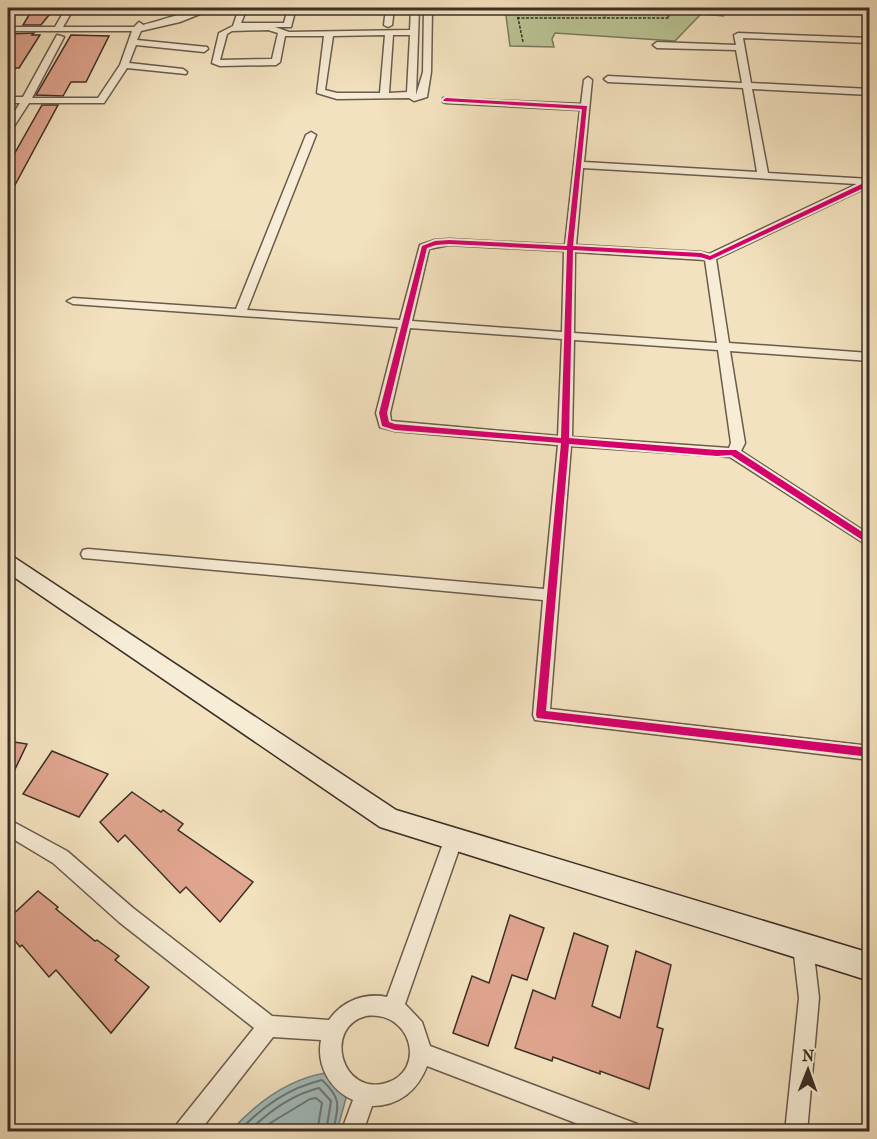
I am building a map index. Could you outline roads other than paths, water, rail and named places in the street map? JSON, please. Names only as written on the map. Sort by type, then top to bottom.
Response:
[{"type":"street","points":[[8,129],[26,100],[70,8]]},
{"type":"street","points":[[138,26],[194,8]]},
{"type":"street","points":[[8,27],[59,31],[138,26],[177,20],[211,8]]},
{"type":"street","points":[[243,8],[236,25],[288,25],[292,8]]},
{"type":"street","points":[[384,95],[390,8]]},
{"type":"street","points":[[411,95],[415,8]]},
{"type":"street","points":[[329,33],[320,91],[337,96],[411,95],[414,98],[420,98],[424,92],[427,72],[428,8]]},
{"type":"street","points":[[306,25],[428,29]]},
{"type":"street","points":[[8,100],[101,100],[124,65],[138,26]]},
{"type":"street","points":[[282,32],[276,62],[215,62],[225,30],[268,28],[282,32],[329,33],[389,28]]},
{"type":"street","points":[[763,176],[737,38],[741,34],[868,40]]},
{"type":"street","points":[[134,42],[204,49]]},
{"type":"street","points":[[657,45],[740,48]]},
{"type":"street","points":[[124,65],[183,72]]},
{"type":"street","points":[[608,79],[870,92]]},
{"type":"street","points":[[588,80],[570,248],[565,440],[541,715],[870,753]]},
{"type":"street","points":[[446,100],[585,108]]},
{"type":"street","points":[[240,313],[311,135]]},
{"type":"street","points":[[580,165],[870,182]]},
{"type":"street","points":[[870,182],[710,258],[700,255],[449,242],[424,247],[383,413],[385,424],[395,426],[717,453],[734,452],[870,542]]},
{"type":"street","points":[[710,258],[738,443],[734,452]]},
{"type":"street","points":[[73,301],[870,357]]},
{"type":"street","points":[[88,554],[552,595]]},
{"type":"street","points":[[8,562],[389,819],[870,967]]},
{"type":"street","points":[[8,827],[60,857],[126,915],[187,960],[268,1026],[336,1031]]},
{"type":"street","points":[[393,1008],[454,838]]},
{"type":"street","points":[[796,1131],[809,998],[803,946]]},
{"type":"street","points":[[380,1005],[393,1008],[405,1014],[414,1025],[419,1038],[420,1053],[416,1068],[407,1081],[395,1091],[381,1096],[365,1096],[353,1091],[342,1082],[335,1071],[332,1051],[336,1031],[344,1019],[354,1011],[367,1006],[380,1005]]},
{"type":"street","points":[[185,1131],[268,1026]]},
{"type":"street","points":[[420,1053],[629,1131]]},
{"type":"street","points":[[351,1131],[365,1096]]},
{"type":"water","points":[[325,1073],[346,1098],[337,1131],[230,1132],[261,1102],[273,1094],[297,1081]]}]
